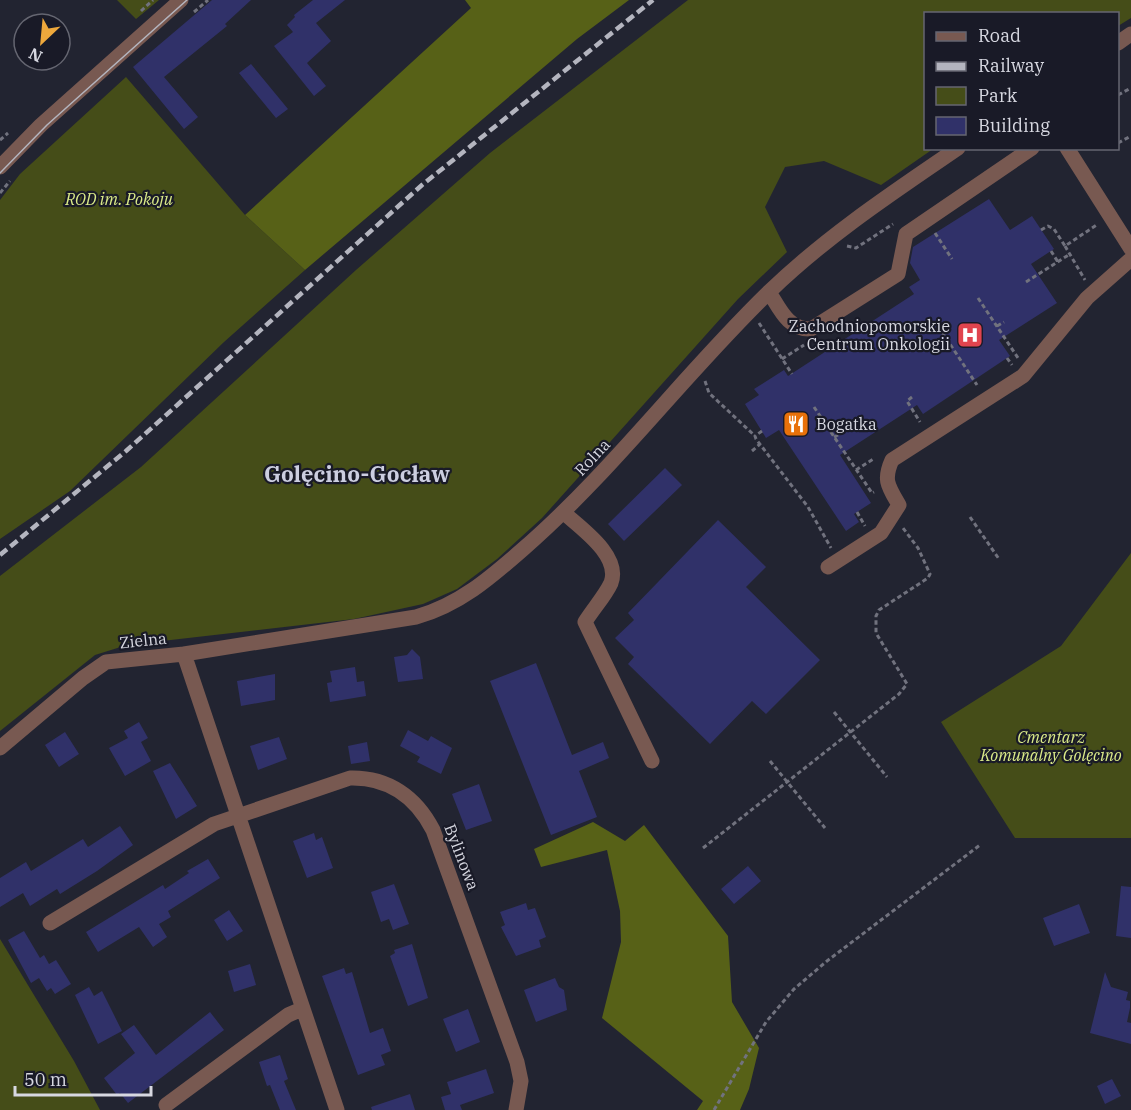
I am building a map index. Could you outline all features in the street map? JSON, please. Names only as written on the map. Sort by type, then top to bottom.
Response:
[{"type":"street","points":[[0,167],[37,130],[181,0]]},
{"type":"street","name":"Rolna","points":[[184,654],[435,612],[482,584],[564,513],[771,296],[838,231],[955,150]]},
{"type":"street","points":[[771,296],[790,324],[801,329],[811,329],[898,274],[906,234],[1029,150]]},
{"type":"street","points":[[1068,150],[1131,249]]},
{"type":"street","points":[[828,567],[881,533],[899,505],[888,486],[886,474],[892,460],[1023,376],[1087,298],[1131,259]]},
{"type":"street","points":[[564,513],[607,555],[612,564],[610,584],[585,622],[652,761]]},
{"type":"street","name":"Zielna","points":[[0,748],[83,678],[106,662],[184,654],[337,1110]]},
{"type":"street","name":"Bylinowa","points":[[237,817],[350,778],[368,777],[387,783],[424,811],[433,830],[517,1062],[522,1081],[516,1110]]},
{"type":"street","points":[[50,923],[214,824],[237,817]]},
{"type":"street","points":[[166,1105],[288,1015],[302,1009]]},
{"type":"path","points":[[1065,246],[1110,216]]},
{"type":"path","points":[[843,245],[856,248],[894,223]]},
{"type":"path","points":[[1041,230],[1048,226],[1053,229],[1084,275],[1084,286]]},
{"type":"path","points":[[1051,251],[1058,261]]},
{"type":"path","points":[[1026,282],[1070,254]]},
{"type":"path","points":[[771,296],[756,319],[792,374]]},
{"type":"path","points":[[978,298],[1022,361],[1005,372]]},
{"type":"path","points":[[997,326],[1004,322]]},
{"type":"path","points":[[942,332],[979,389]]},
{"type":"path","points":[[1007,358],[1013,367]]},
{"type":"path","points":[[698,381],[705,374],[709,393],[755,436],[808,507],[828,545],[837,548]]},
{"type":"path","points":[[912,397],[907,401],[924,427]]},
{"type":"path","points":[[703,848],[899,694],[907,684],[876,633],[876,616],[879,610],[930,574],[918,548],[898,521],[882,513],[882,500],[877,490],[872,493],[814,406]]},
{"type":"path","points":[[755,436],[762,431]]},
{"type":"path","points":[[834,437],[840,434]]},
{"type":"path","points":[[752,451],[760,444]]},
{"type":"path","points":[[857,512],[868,530],[871,527]]},
{"type":"path","points":[[970,517],[999,559]]},
{"type":"path","points":[[834,712],[887,777]]},
{"type":"path","points":[[770,761],[825,828]]},
{"type":"path","points":[[714,1110],[766,1022],[794,989],[827,961],[980,846]]},
{"type":"green space","points":[[117,0],[159,0],[136,19]]},
{"type":"green space","points":[[465,0],[629,0],[577,39],[305,270],[245,215],[471,8]]},
{"type":"green space","points":[[688,0],[1131,0],[1131,18],[1119,25],[1119,12],[924,12],[924,150],[932,150],[881,185],[824,161],[785,167],[765,207],[787,252],[738,299],[542,518],[497,559],[457,589],[423,604],[354,619],[127,645],[95,655],[0,731],[0,576],[141,467],[356,270],[490,153]]},
{"type":"green space","name":"ROD im. Pokoju","points":[[126,77],[245,215],[305,270],[224,342],[70,491],[0,539],[0,200],[20,174]]},
{"type":"green space","name":"Cmentarz Komunalny Golęcino","points":[[1131,553],[1131,838],[1015,838],[941,722],[1061,646]]},
{"type":"green space","points":[[593,822],[625,841],[644,825],[728,936],[732,1002],[759,1048],[749,1089],[740,1110],[697,1110],[703,1101],[602,1018],[621,942],[620,911],[607,850],[541,867],[534,849]]},
{"type":"green space","points":[[0,939],[74,1061],[100,1110],[0,1110]]},
{"type":"building","points":[[212,0],[251,0],[225,24],[227,26],[164,77],[198,117],[184,129],[133,67]]},
{"type":"building","points":[[313,0],[345,0],[316,23],[331,41],[307,63],[326,86],[314,96],[274,46],[293,32],[287,25],[295,17],[294,15]]},
{"type":"building","points":[[251,64],[288,109],[276,118],[239,73]]},
{"type":"building","points":[[989,199],[1010,230],[1032,216],[1054,249],[1031,264],[1057,303],[999,340],[1010,356],[923,414],[917,405],[840,455],[871,503],[854,514],[859,522],[846,531],[779,430],[766,438],[745,404],[759,395],[754,389],[784,370],[788,376],[914,294],[909,287],[920,280],[910,263],[913,247]]},
{"type":"building","points":[[665,468],[682,485],[624,541],[608,524]]},
{"type":"building","points":[[718,520],[766,567],[746,587],[820,660],[766,714],[752,701],[710,744],[628,664],[634,657],[615,638],[634,620],[628,613]]},
{"type":"building","points":[[412,649],[420,657],[423,679],[398,682],[394,657],[407,655]]},
{"type":"building","points":[[536,663],[572,755],[603,742],[609,758],[579,771],[597,817],[551,835],[490,681]]},
{"type":"building","points":[[355,667],[357,682],[364,681],[366,696],[330,702],[327,683],[332,682],[330,671]]},
{"type":"building","points":[[275,674],[275,700],[241,706],[237,681]]},
{"type":"building","points":[[139,722],[148,738],[141,742],[151,761],[125,776],[109,748],[128,738],[124,731]]},
{"type":"building","points":[[408,730],[428,741],[431,736],[452,748],[441,774],[417,762],[420,757],[400,746]]},
{"type":"building","points":[[65,732],[79,754],[59,767],[45,745]]},
{"type":"building","points":[[279,737],[287,759],[258,770],[250,746]]},
{"type":"building","points":[[367,742],[370,761],[351,764],[348,746]]},
{"type":"building","points":[[170,763],[197,806],[176,819],[153,771]]},
{"type":"building","points":[[479,784],[492,821],[466,830],[452,794]]},
{"type":"building","points":[[120,826],[133,845],[97,871],[60,894],[57,889],[30,906],[23,893],[0,907],[0,878],[26,862],[31,871],[83,839],[88,847]]},
{"type":"building","points":[[314,833],[316,840],[322,837],[333,868],[307,878],[293,841]]},
{"type":"building","points":[[208,859],[220,878],[168,911],[171,917],[159,924],[167,937],[153,947],[139,927],[98,952],[86,932],[163,885],[165,889],[189,873],[187,871]]},
{"type":"building","points":[[748,866],[761,881],[734,904],[721,889]]},
{"type":"building","points":[[394,884],[409,924],[393,930],[389,919],[381,922],[371,892]]},
{"type":"building","points":[[1121,886],[1131,887],[1131,938],[1116,936]]},
{"type":"building","points":[[526,903],[528,910],[535,908],[546,937],[539,940],[541,947],[516,956],[501,927],[505,925],[500,912]]},
{"type":"building","points":[[1079,904],[1090,933],[1054,946],[1043,918]]},
{"type":"building","points":[[229,910],[243,931],[227,941],[214,920]]},
{"type":"building","points":[[24,931],[40,958],[44,955],[49,964],[56,960],[71,984],[55,994],[51,988],[47,991],[39,978],[31,983],[8,940]]},
{"type":"building","points":[[412,944],[428,998],[408,1006],[390,956],[395,953],[394,950]]},
{"type":"building","points":[[250,964],[256,985],[234,992],[228,971]]},
{"type":"building","points":[[344,968],[346,974],[352,972],[370,1033],[383,1028],[391,1051],[381,1055],[385,1065],[358,1075],[322,976]]},
{"type":"building","points":[[1105,972],[1111,987],[1128,992],[1126,1000],[1130,1001],[1130,1008],[1127,1022],[1131,1023],[1131,1044],[1090,1033]]},
{"type":"building","points":[[555,978],[559,987],[564,990],[567,1010],[536,1022],[524,990]]},
{"type":"building","points":[[89,987],[94,996],[102,991],[122,1031],[98,1044],[75,995]]},
{"type":"building","points":[[468,1009],[480,1042],[456,1052],[443,1019]]},
{"type":"building","points":[[210,1012],[224,1030],[128,1103],[120,1093],[117,1095],[104,1078],[135,1053],[121,1034],[134,1025],[156,1055]]},
{"type":"building","points":[[280,1055],[288,1079],[284,1081],[296,1110],[280,1110],[270,1085],[267,1086],[259,1062]]},
{"type":"building","points":[[486,1069],[494,1093],[460,1105],[462,1110],[445,1110],[441,1097],[451,1094],[447,1082]]},
{"type":"building","points":[[1112,1079],[1121,1096],[1105,1104],[1097,1086]]},
{"type":"building","points":[[410,1094],[415,1110],[372,1110],[371,1107]]},
{"type":"tram line","points":[[0,173],[47,125],[187,0]]},
{"type":"railway","points":[[0,555],[126,451],[422,185],[653,0]]},
{"type":"place","name":"Zachodniopomorskie Centrum Onkologii","points":[[970,335]]},
{"type":"place","name":"Bogatka","points":[[796,424]]},
{"type":"district","name":"Golęcino-Gocław","points":[[357,473]]}]
